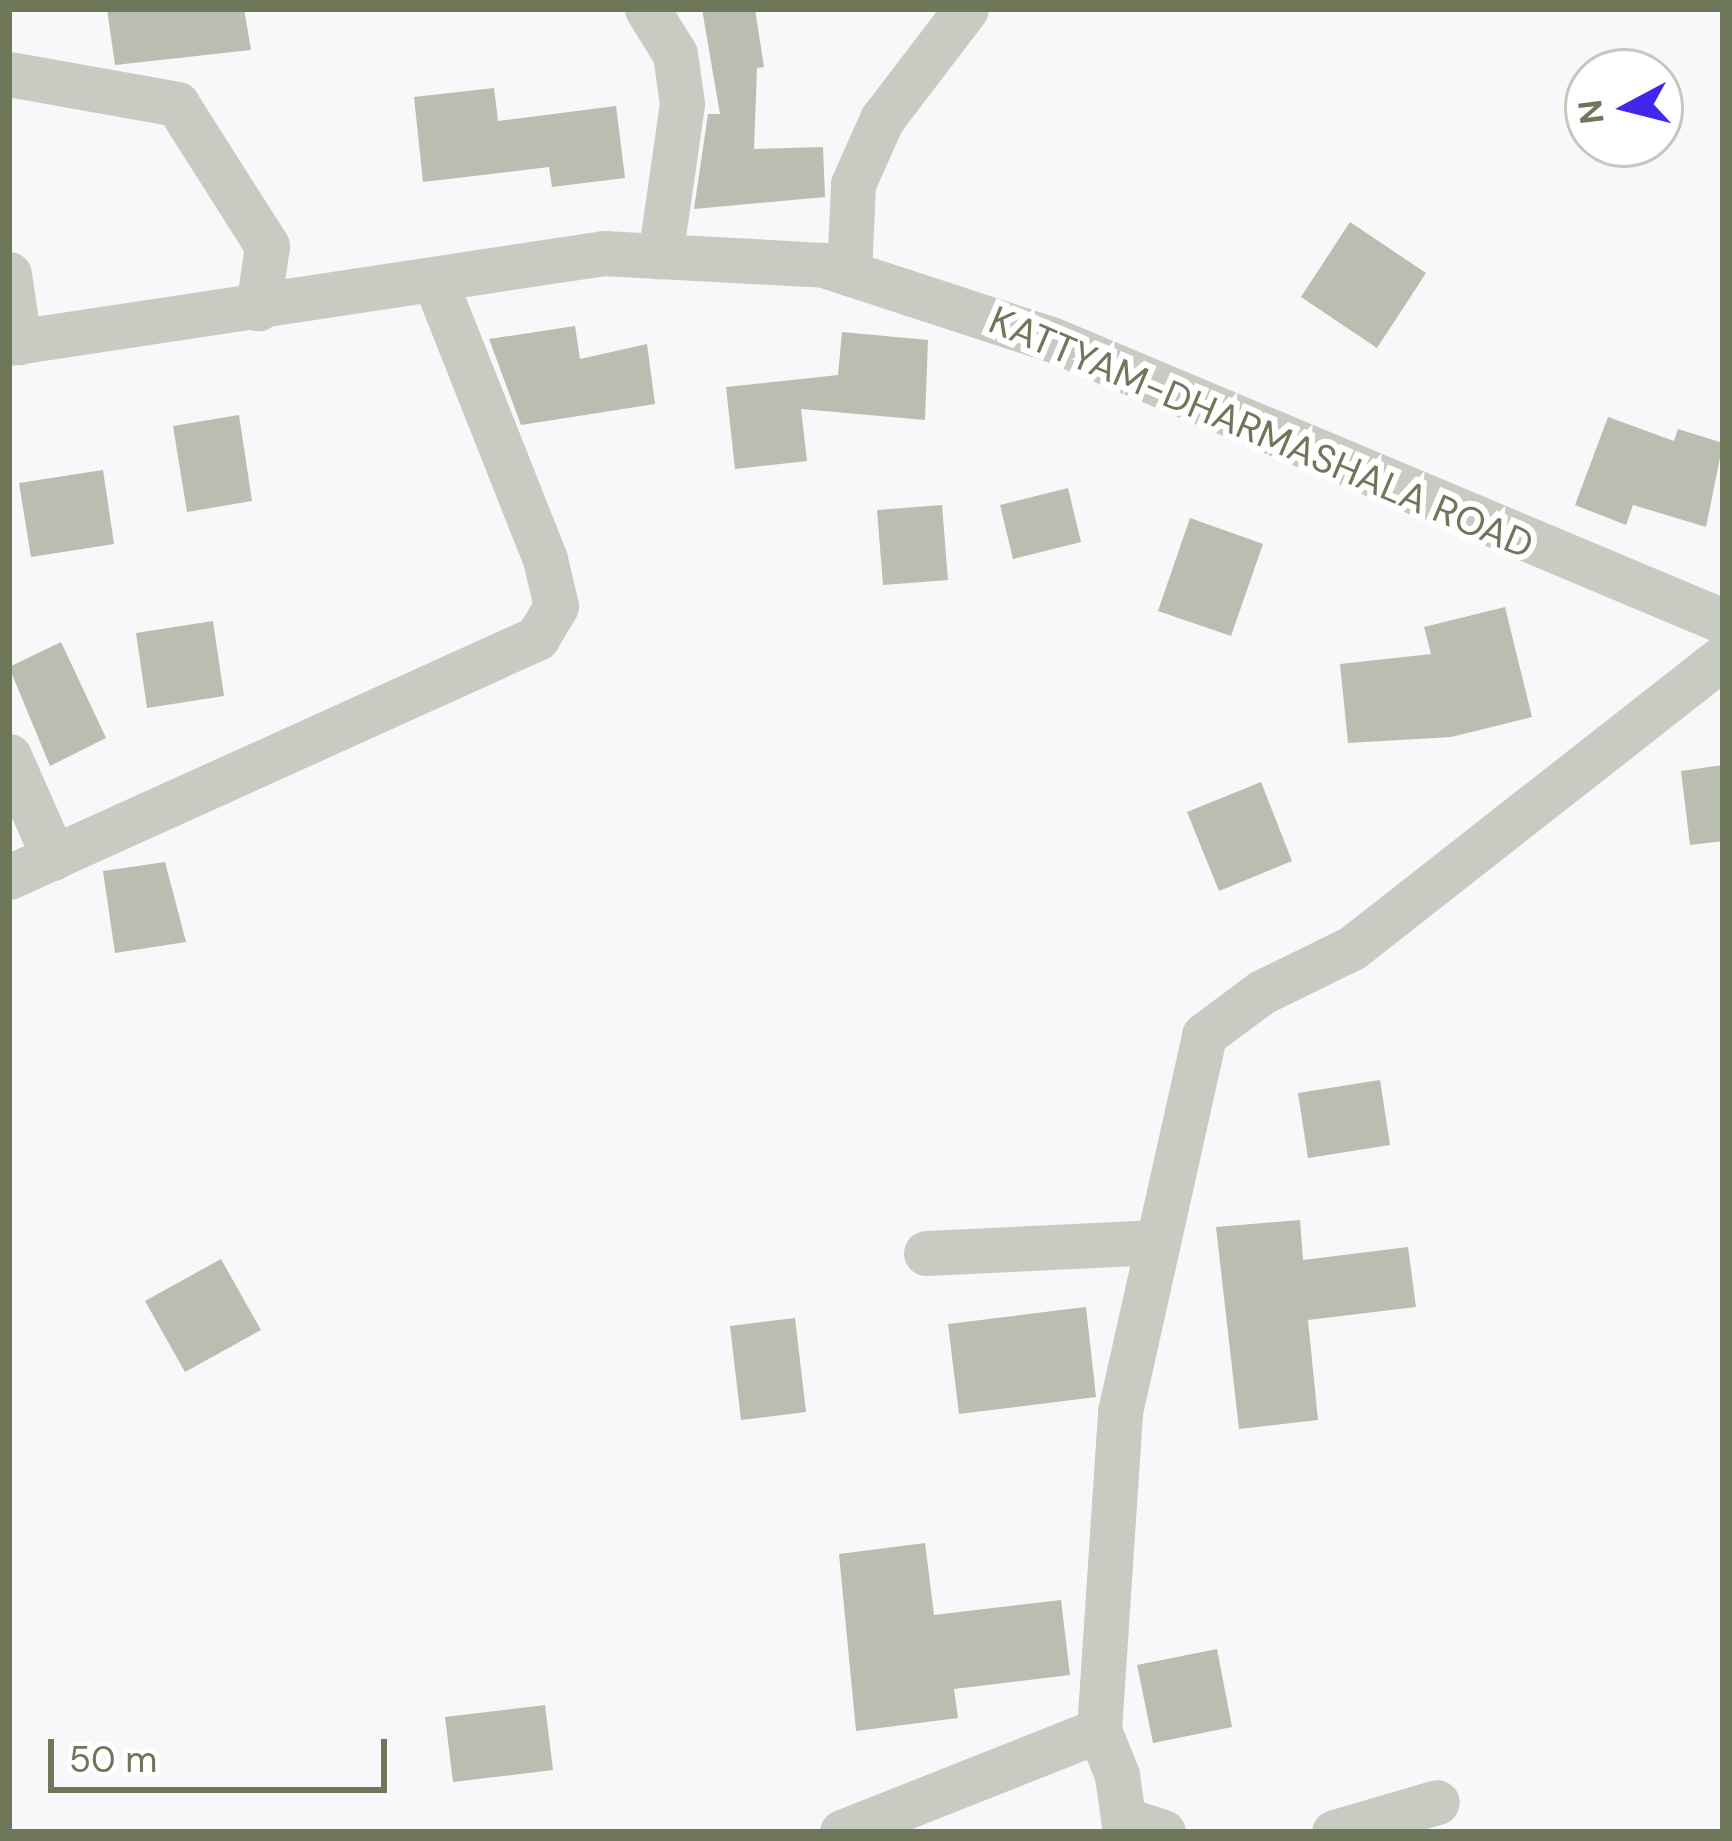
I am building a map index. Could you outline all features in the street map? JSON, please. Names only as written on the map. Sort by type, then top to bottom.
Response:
[{"type":"street","points":[[647,9],[675,54],[682,104],[660,256]]},
{"type":"street","points":[[849,273],[853,184],[882,119],[966,9]]},
{"type":"street","points":[[9,74],[177,104],[267,246],[258,308]]},
{"type":"street","name":"KATTYAM-DHARMASHALA ROAD","points":[[14,343],[604,253],[824,265],[1051,339],[1723,621]]},
{"type":"street","points":[[9,274],[14,343]]},
{"type":"street","points":[[9,877],[537,638],[556,606],[545,559],[435,281]]},
{"type":"street","points":[[1137,1828],[1099,1730],[1120,1412],[1204,1035],[1262,992],[1352,949],[1723,656]]},
{"type":"street","points":[[9,756],[54,858]]},
{"type":"street","points":[[926,1253],[1158,1241]]},
{"type":"street","points":[[842,1832],[1099,1730]]},
{"type":"street","points":[[1334,1832],[1437,1802]]},
{"type":"building","points":[[107,9],[244,9],[251,50],[115,65]]},
{"type":"building","points":[[702,9],[755,9],[764,67],[757,68],[754,149],[823,147],[825,197],[694,209],[708,114],[720,114]]},
{"type":"building","points":[[494,88],[498,121],[616,106],[625,178],[552,187],[549,167],[423,182],[414,97]]},
{"type":"building","points":[[1350,222],[1426,273],[1377,348],[1301,297]]},
{"type":"building","points":[[575,326],[580,359],[647,344],[655,404],[521,425],[489,339]]},
{"type":"building","points":[[842,332],[928,340],[925,420],[801,409],[807,461],[735,469],[726,387],[838,375]]},
{"type":"building","points":[[239,415],[252,501],[187,512],[173,426]]},
{"type":"building","points":[[1608,417],[1674,441],[1678,429],[1723,443],[1706,527],[1633,505],[1626,525],[1575,505]]},
{"type":"building","points":[[103,470],[114,544],[31,557],[19,483]]},
{"type":"building","points":[[1068,488],[1081,542],[1013,559],[1000,505]]},
{"type":"building","points":[[942,505],[948,580],[883,585],[877,510]]},
{"type":"building","points":[[1190,518],[1263,544],[1231,636],[1158,611]]},
{"type":"building","points":[[1505,607],[1532,717],[1451,737],[1348,743],[1340,664],[1431,654],[1424,627]]},
{"type":"building","points":[[213,621],[224,696],[147,708],[136,633]]},
{"type":"building","points":[[61,642],[106,738],[50,766],[9,667]]},
{"type":"building","points":[[1723,765],[1723,841],[1690,845],[1681,771]]},
{"type":"building","points":[[1261,782],[1292,861],[1219,891],[1187,812]]},
{"type":"building","points":[[165,862],[186,942],[115,953],[103,871]]},
{"type":"building","points":[[1380,1080],[1390,1145],[1308,1158],[1298,1093]]},
{"type":"building","points":[[1300,1220],[1303,1260],[1408,1247],[1416,1307],[1308,1320],[1318,1420],[1239,1429],[1216,1227]]},
{"type":"building","points":[[221,1259],[261,1330],[185,1372],[145,1301]]},
{"type":"building","points":[[1086,1307],[1096,1397],[959,1414],[948,1324]]},
{"type":"building","points":[[795,1318],[806,1412],[741,1420],[730,1326]]},
{"type":"building","points":[[925,1543],[934,1615],[1061,1600],[1070,1675],[954,1689],[958,1718],[856,1731],[839,1554]]},
{"type":"building","points":[[1217,1649],[1232,1727],[1153,1743],[1137,1665]]},
{"type":"building","points":[[545,1705],[553,1770],[453,1782],[445,1717]]}]
